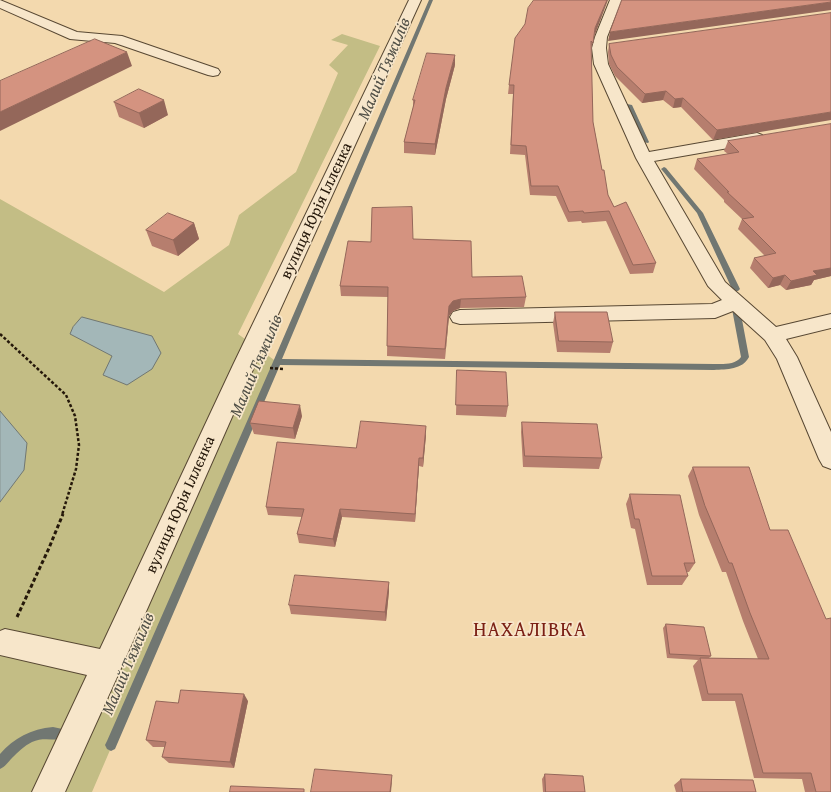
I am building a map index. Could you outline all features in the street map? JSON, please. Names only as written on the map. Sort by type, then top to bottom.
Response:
[{"type":"street","name":"вулиця Юрія Іллєнка","points":[[48,792],[108,665],[243,367],[415,0]]},
{"type":"street","points":[[616,0],[601,37],[607,47],[601,64],[644,158],[718,286],[772,335],[787,357],[831,459]]},
{"type":"street","points":[[0,4],[75,36],[118,39],[213,72]]},
{"type":"street","points":[[644,158],[769,136]]},
{"type":"street","points":[[460,317],[715,311],[735,302]]},
{"type":"street","points":[[772,335],[831,321]]},
{"type":"street","points":[[6,643],[108,665]]},
{"type":"path","points":[[0,334],[66,395],[77,424],[78,441],[75,477],[63,514],[6,643]]},
{"type":"shaded area","points":[[342,34],[380,46],[238,334],[277,362],[92,792],[0,792],[0,199],[164,292],[229,245],[239,215],[296,172],[338,73],[329,65],[348,45],[331,40]]},
{"type":"shaded area","points":[[82,317],[152,336],[161,353],[152,369],[127,385],[103,375],[112,356],[70,334],[73,327]]},
{"type":"shaded area","points":[[0,411],[27,443],[24,470],[0,502]]},
{"type":"building","points":[[534,0],[607,0],[595,28],[593,43],[591,41],[593,122],[608,195],[614,207],[626,202],[656,263],[633,265],[609,211],[584,213],[583,211],[569,212],[558,186],[531,186],[526,146],[511,145],[514,85],[509,85],[515,38],[525,24],[528,8]]},
{"type":"building","points":[[622,0],[831,0],[831,2],[610,32]]},
{"type":"building","points":[[831,13],[831,112],[717,130],[683,98],[675,99],[666,91],[645,94],[617,67],[611,55],[609,44]]},
{"type":"building","points":[[95,39],[127,52],[0,112],[0,81]]},
{"type":"building","points":[[427,53],[455,55],[446,88],[435,144],[404,142],[415,100],[413,100]]},
{"type":"building","points":[[139,89],[164,100],[139,113],[114,102]]},
{"type":"building","points":[[831,124],[831,268],[813,271],[817,275],[791,281],[785,275],[773,278],[754,258],[776,253],[742,219],[754,217],[727,192],[729,192],[697,159],[739,152],[728,141]]},
{"type":"building","points":[[412,207],[413,239],[471,241],[472,277],[522,276],[526,297],[461,299],[453,301],[449,306],[445,349],[387,346],[388,287],[340,286],[348,241],[371,242],[372,208]]},
{"type":"building","points":[[168,213],[194,223],[173,240],[146,230]]},
{"type":"building","points":[[555,312],[607,312],[613,342],[559,341]]},
{"type":"building","points":[[457,370],[506,372],[508,406],[456,405]]},
{"type":"building","points":[[259,401],[300,405],[293,428],[250,423]]},
{"type":"building","points":[[361,421],[426,426],[423,458],[419,458],[415,514],[340,509],[333,539],[297,534],[304,509],[266,507],[277,442],[356,448]]},
{"type":"building","points":[[522,422],[597,424],[602,458],[525,456]]},
{"type":"building","points":[[693,467],[749,467],[770,530],[788,530],[826,619],[831,618],[831,792],[816,792],[811,773],[763,773],[742,694],[708,694],[700,658],[769,659],[732,563],[729,563],[705,506]]},
{"type":"building","points":[[630,494],[680,495],[695,563],[684,563],[688,576],[652,576],[639,519],[635,519]]},
{"type":"building","points":[[295,575],[389,582],[385,612],[289,605]]},
{"type":"building","points":[[666,624],[704,627],[711,656],[670,654]]},
{"type":"building","points":[[181,690],[244,694],[230,762],[162,757],[166,742],[146,740],[156,701],[178,703]]},
{"type":"building","points":[[315,769],[392,775],[390,792],[311,792]]},
{"type":"building","points":[[545,774],[583,776],[585,792],[546,792]]},
{"type":"building","points":[[681,779],[753,780],[756,792],[683,792]]},
{"type":"building","points":[[231,786],[304,789],[304,792],[230,792]]},
{"type":"waterway","name":"Малий Тяжилів","points":[[277,362],[431,0]]},
{"type":"waterway","points":[[629,105],[646,142]]},
{"type":"waterway","points":[[664,169],[700,213],[736,289]]},
{"type":"waterway","points":[[277,362],[732,366],[743,361],[745,357],[736,309]]},
{"type":"waterway","name":"Малий Тяжилів","points":[[111,745],[277,362]]},
{"type":"waterway","name":"Малий Тяжилів","points":[[0,763],[20,743],[35,735],[44,733],[63,734]]},
{"type":"district","name":"НАХАЛІВКА","points":[[530,631]]}]
